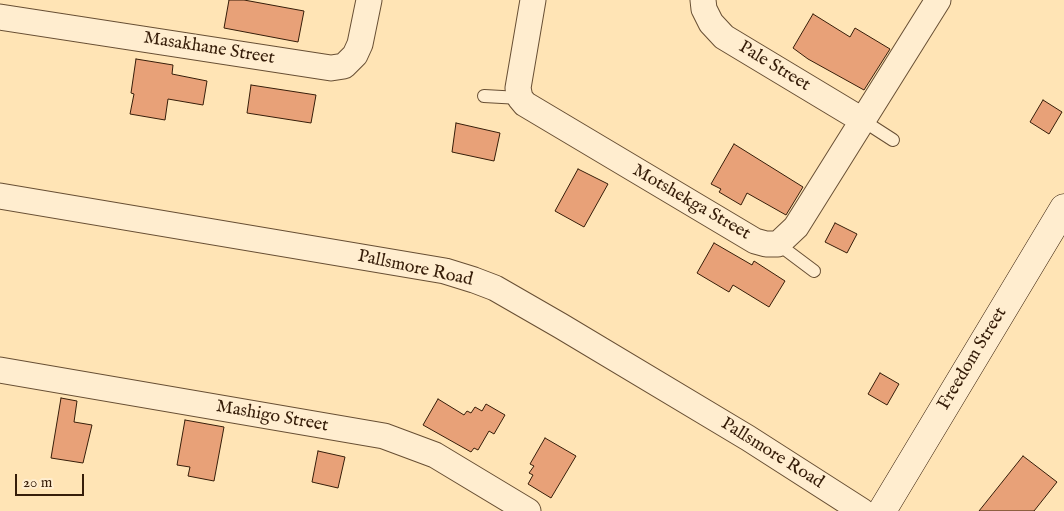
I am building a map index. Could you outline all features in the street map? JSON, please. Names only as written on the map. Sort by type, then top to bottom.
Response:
[{"type":"street","name":"Masakhane Street","points":[[1,20],[331,68],[344,66],[355,55],[360,44],[369,0]]},
{"type":"street","points":[[520,98],[518,88],[533,0]]},
{"type":"street","name":"Pale Street","points":[[703,0],[704,9],[711,23],[724,36],[862,120]]},
{"type":"street","points":[[778,244],[796,227],[938,0]]},
{"type":"street","name":"Motshekga Street","points":[[520,98],[531,108],[755,240],[766,244],[778,244]]},
{"type":"street","name":"Pallsmore Road","points":[[0,196],[445,271],[474,280],[495,288],[569,331],[748,438],[862,511]]},
{"type":"street","name":"Freedom Street","points":[[882,511],[1064,208]]},
{"type":"street","name":"Mashigo Street","points":[[0,370],[384,436],[435,455],[528,511]]},
{"type":"lane","points":[[484,96],[520,98]]},
{"type":"lane","points":[[862,120],[893,140]]},
{"type":"lane","points":[[778,244],[814,271]]},
{"type":"building","points":[[229,0],[244,0],[304,11],[298,42],[224,28]]},
{"type":"building","points":[[813,14],[850,37],[855,28],[890,49],[864,90],[808,59],[793,48]]},
{"type":"building","points":[[136,59],[173,65],[172,74],[207,81],[203,105],[168,99],[165,120],[130,114],[134,94],[131,93]]},
{"type":"building","points":[[251,85],[316,95],[311,123],[247,113]]},
{"type":"building","points":[[1043,100],[1062,112],[1049,134],[1030,122]]},
{"type":"building","points":[[456,123],[500,133],[494,161],[452,152]]},
{"type":"building","points":[[734,144],[803,187],[786,215],[747,193],[741,205],[719,192],[721,189],[711,184]]},
{"type":"building","points":[[578,169],[608,184],[584,227],[555,211]]},
{"type":"building","points":[[835,223],[857,234],[847,253],[825,242]]},
{"type":"building","points":[[714,243],[752,265],[754,261],[785,281],[769,307],[733,285],[729,292],[697,273]]},
{"type":"building","points":[[880,373],[899,384],[887,405],[868,394]]},
{"type":"building","points":[[61,398],[77,401],[74,422],[92,425],[83,463],[51,458]]},
{"type":"building","points":[[438,399],[464,415],[467,411],[471,413],[475,407],[482,411],[486,404],[505,415],[494,434],[489,431],[478,450],[474,448],[471,452],[423,425]]},
{"type":"building","points":[[185,420],[224,427],[214,481],[188,476],[190,467],[177,465]]},
{"type":"building","points":[[545,438],[576,456],[551,498],[528,484],[533,475],[529,473],[534,466],[530,464]]},
{"type":"building","points":[[318,451],[345,457],[338,488],[312,482]]},
{"type":"building","points":[[1023,456],[1057,482],[1034,511],[979,511]]}]
